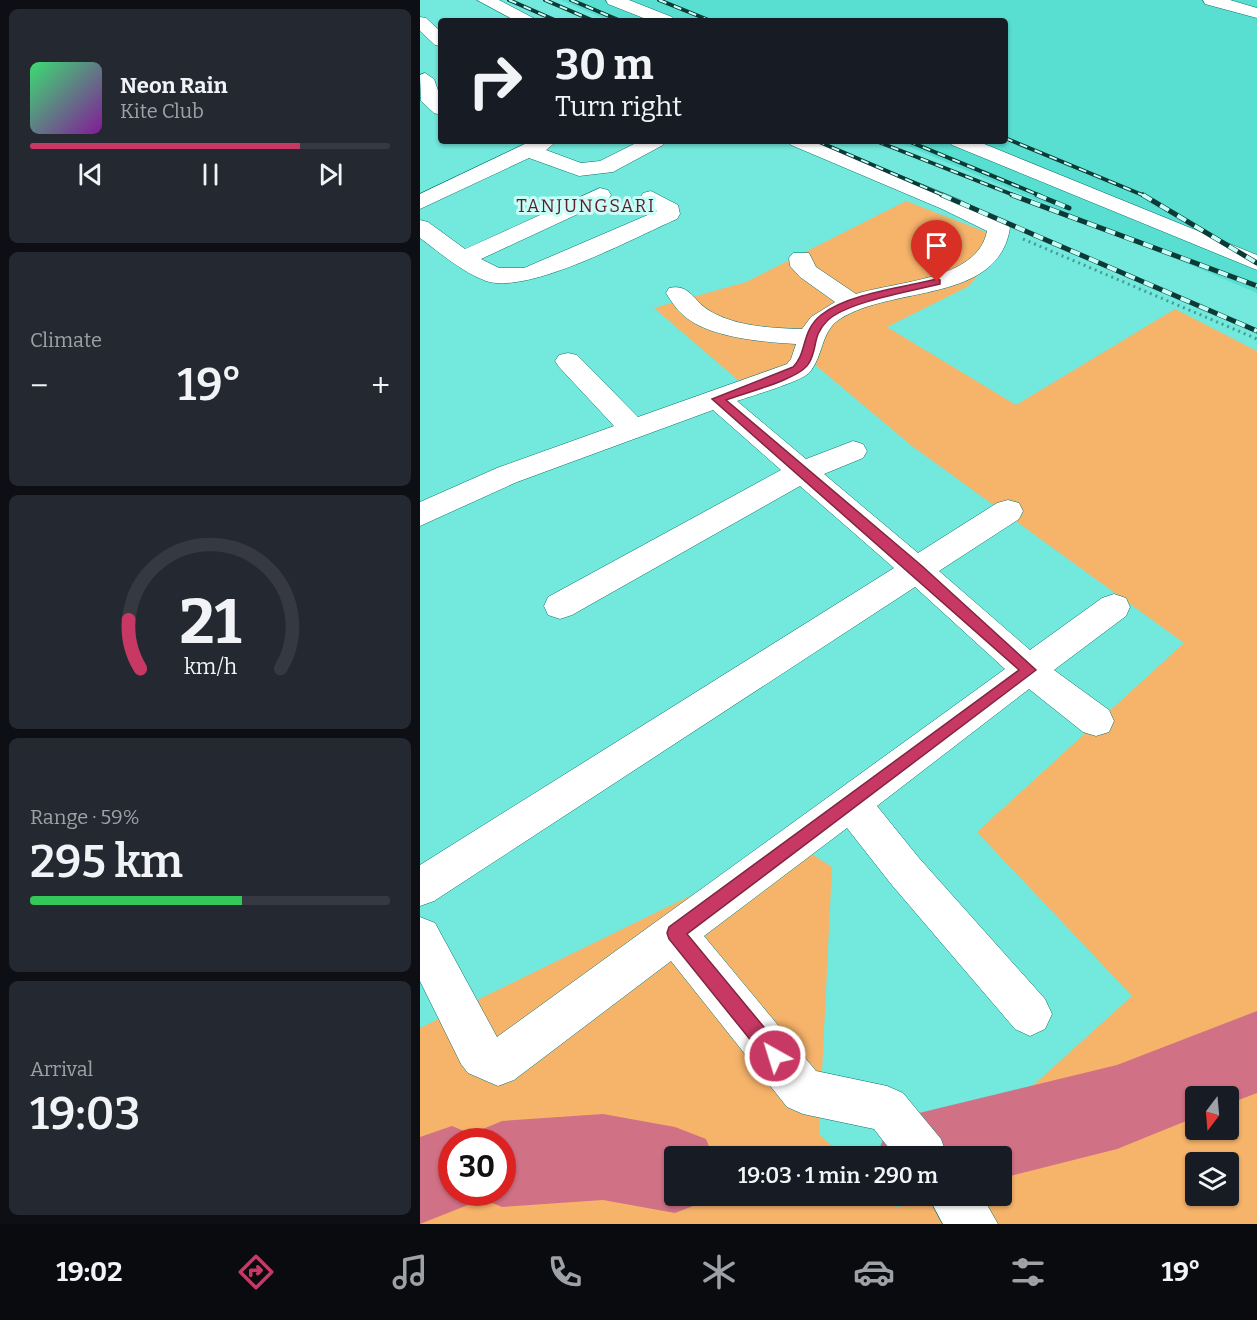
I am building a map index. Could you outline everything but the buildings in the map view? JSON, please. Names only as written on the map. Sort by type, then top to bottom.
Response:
[{"type":"street","points":[[485,0],[524,18]]},
{"type":"street","points":[[614,0],[659,18]]},
{"type":"street","points":[[1211,0],[1257,14]]},
{"type":"street","points":[[420,22],[438,39]]},
{"type":"street","points":[[429,78],[431,101],[438,107]]},
{"type":"street","points":[[420,202],[538,146],[567,168],[586,170],[627,158],[651,144]]},
{"type":"street","points":[[420,514],[507,475],[796,370],[805,362],[809,337],[824,318],[852,303],[964,275],[990,255],[999,228],[950,204],[805,144]]},
{"type":"street","points":[[966,144],[1257,263]]},
{"type":"street","points":[[463,258],[600,195]]},
{"type":"street","points":[[420,226],[463,258],[493,275],[513,277],[530,274],[669,214],[670,210],[651,198]]},
{"type":"street","points":[[801,258],[802,267],[852,303]]},
{"type":"street","points":[[678,293],[695,313],[729,326],[759,333],[809,337]]},
{"type":"street","points":[[568,361],[633,429]]},
{"type":"street","points":[[717,399],[917,570],[1029,670],[1096,721]]},
{"type":"street","points":[[560,606],[803,471],[853,451]]},
{"type":"street","points":[[420,887],[1008,511]]},
{"type":"street","points":[[420,937],[477,1048],[484,1057],[498,1064],[1114,607]]},
{"type":"street","points":[[851,803],[905,871],[1030,1014]]},
{"type":"street","points":[[675,933],[804,1091],[887,1109],[916,1146]]},
{"type":"street","points":[[960,1206],[973,1224]]},
{"type":"path","points":[[999,228],[1257,339]]},
{"type":"shaded area","points":[[560,0],[1257,0],[1257,293],[903,144],[1008,144],[1008,18],[603,18]]},
{"type":"shaded area","points":[[906,201],[1006,240],[969,286],[887,327],[1016,405],[1175,309],[1257,351],[1257,1224],[420,1224],[420,1028],[796,844],[832,867],[819,1134],[832,1146],[664,1146],[664,1206],[896,1206],[898,1208],[900,1206],[1012,1206],[1012,1146],[966,1146],[1132,996],[977,832],[1184,643],[912,446],[813,363],[752,392],[654,308],[746,282]]},
{"type":"waterway","points":[[959,1146],[1117,1107],[1257,1052]]},
{"type":"waterway","points":[[516,1163],[603,1157],[664,1168]]},
{"type":"waterway","points":[[420,1181],[438,1174]]},
{"type":"railway","points":[[509,0],[550,18]]},
{"type":"railway","points":[[545,0],[587,18]]},
{"type":"railway","points":[[571,0],[614,18]]},
{"type":"railway","points":[[659,0],[704,18]]},
{"type":"railway","points":[[1008,139],[1144,196]]},
{"type":"railway","points":[[824,144],[945,196]]},
{"type":"railway","points":[[884,144],[1016,196]]},
{"type":"railway","points":[[915,144],[1041,196]]},
{"type":"railway","points":[[942,195],[1257,331]]},
{"type":"railway","points":[[1012,195],[1257,286]]},
{"type":"railway","points":[[1037,195],[1069,208]]},
{"type":"railway","points":[[1144,196],[1257,263]]},
{"type":"district","name":"TANJUNGSARI","points":[[586,206]]},
{"type":"route","points":[[775,1056],[675,933],[1029,670],[917,570],[717,399],[796,370],[805,362],[809,337],[818,323],[852,303],[937,282]]}]
